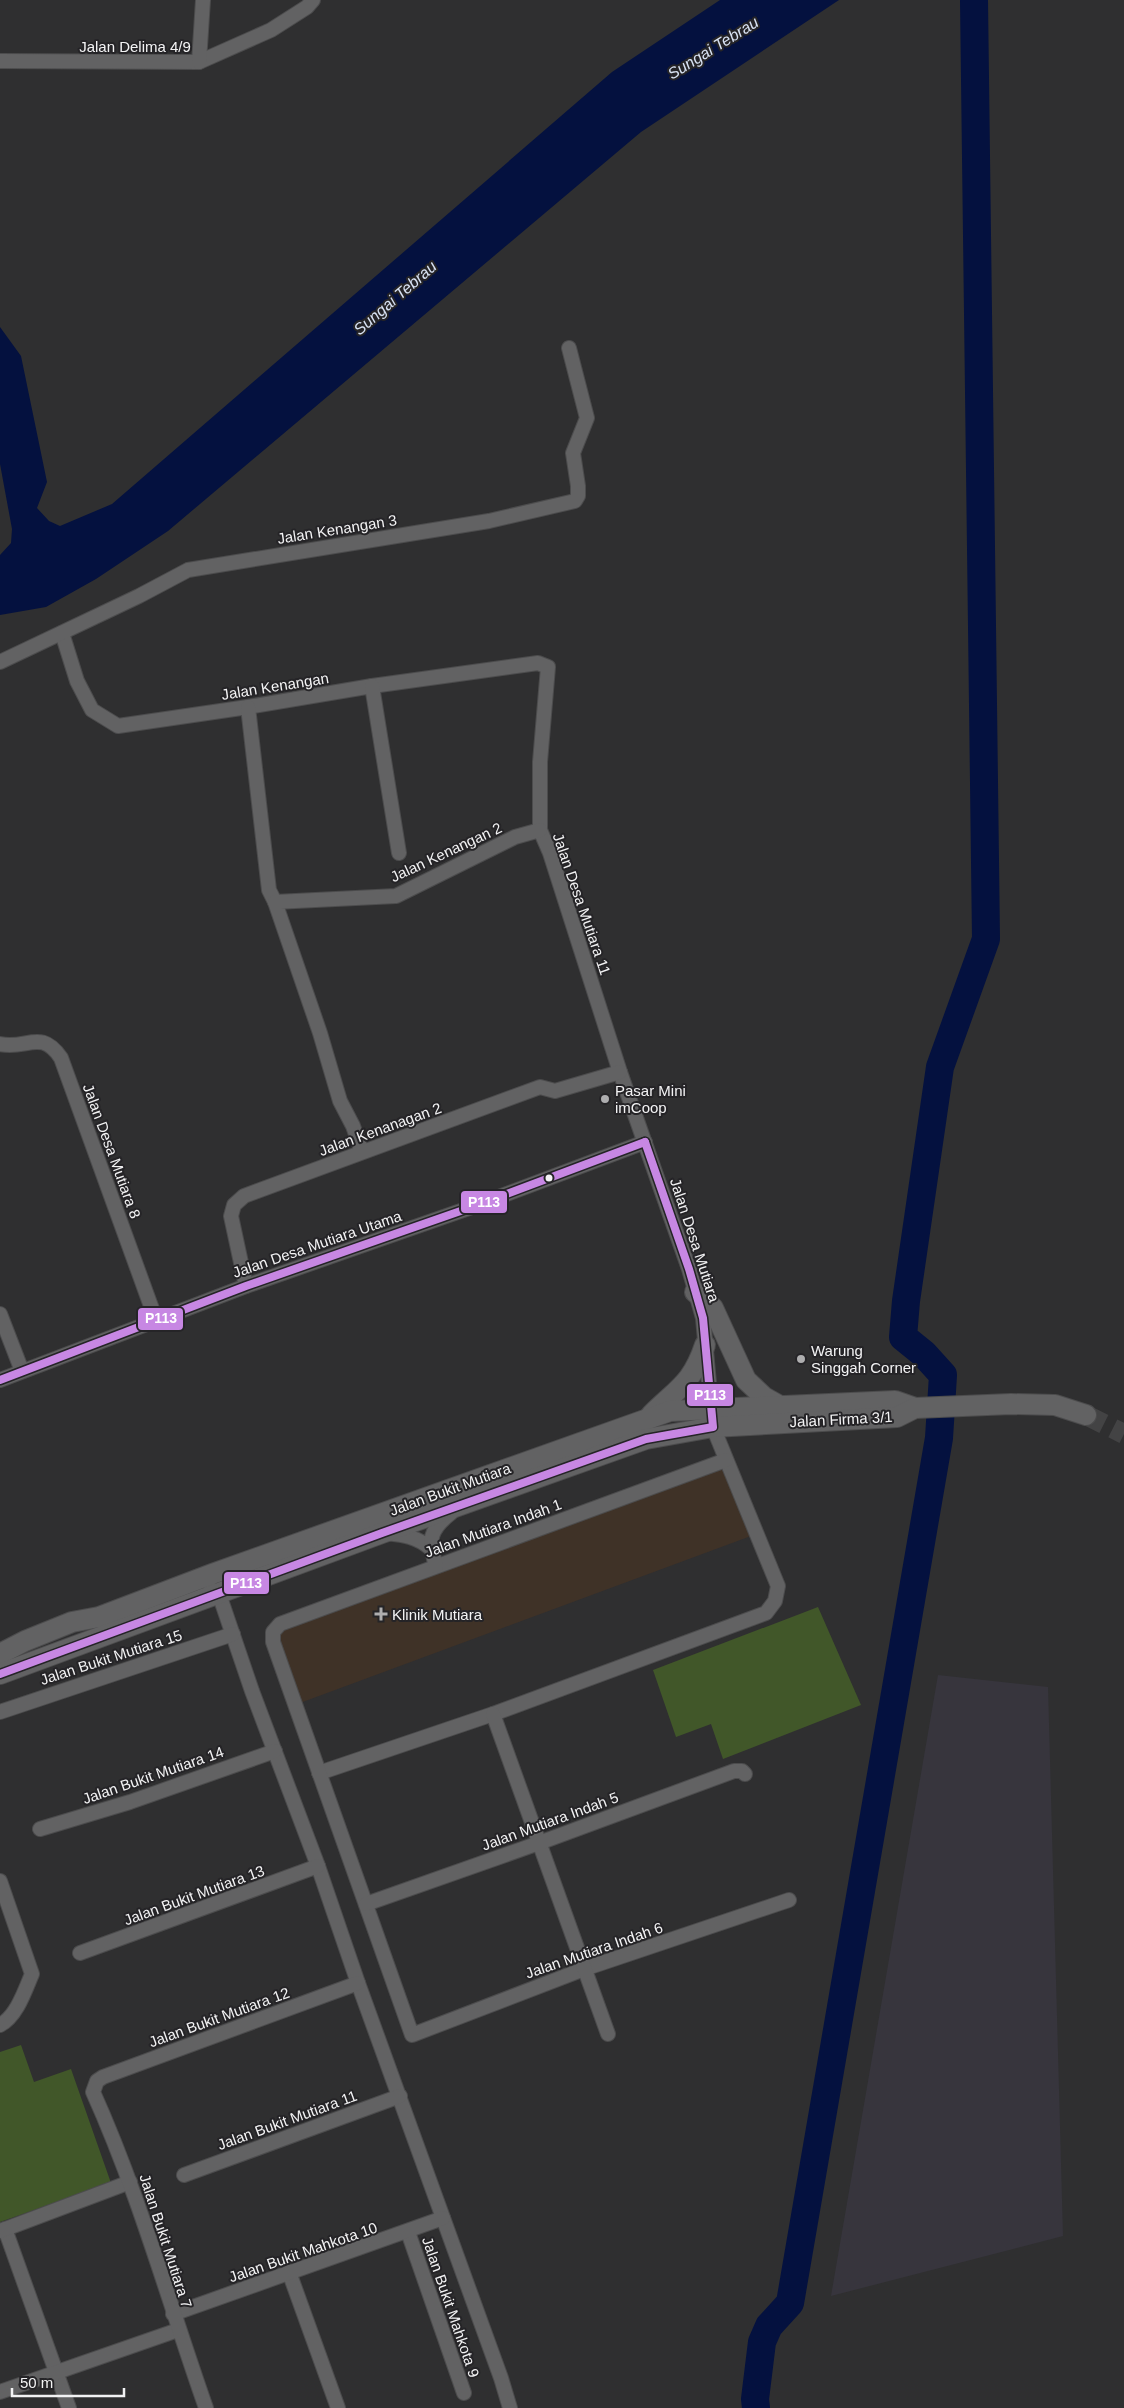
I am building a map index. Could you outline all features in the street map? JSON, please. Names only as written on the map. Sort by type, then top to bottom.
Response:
[{"type":"street","points":[[199,62],[203,0]]},
{"type":"street","name":"Jalan Delima 4/9","points":[[0,61],[199,62],[271,30],[307,7],[313,0]]},
{"type":"street","name":"Jalan Kenangan 3","points":[[0,662],[139,596],[188,570],[490,521],[575,501],[578,496],[573,453],[587,418],[569,348]]},
{"type":"street","name":"Jalan Kenangan","points":[[62,633],[77,681],[92,710],[118,726],[372,686],[538,663],[548,667]]},
{"type":"street","name":"Jalan Desa Mutiara 11","points":[[548,667],[540,762],[540,830],[550,853],[620,1072],[646,1142]]},
{"type":"street","points":[[372,686],[399,853]]},
{"type":"street","points":[[248,707],[269,890],[275,902],[320,1033],[340,1102],[354,1126],[362,1152]]},
{"type":"street","name":"Jalan Kenangan 2","points":[[275,902],[396,896],[515,837],[540,830]]},
{"type":"street","name":"Jalan Desa Mutiara 8","points":[[0,1044],[37,1041],[53,1046],[62,1058],[156,1320]]},
{"type":"street","name":"Jalan Kenanagan 2","points":[[246,1286],[231,1216],[234,1205],[244,1196],[540,1087],[554,1091],[620,1072]]},
{"type":"street","name":"Jalan Desa Mutiara Utama","points":[[0,1380],[246,1286],[472,1207],[646,1142]]},
{"type":"street","name":"Jalan Desa Mutiara","points":[[319,1773],[492,1714],[766,1613],[775,1601],[778,1586],[726,1460],[712,1418],[703,1318],[646,1142]]},
{"type":"street","points":[[695,1292],[713,1308],[746,1380],[764,1396],[780,1406]]},
{"type":"street","points":[[0,1314],[22,1371]]},
{"type":"street","points":[[648,1418],[692,1376],[698,1366],[705,1345]]},
{"type":"street","name":"Jalan Bukit Mutiara","points":[[0,1674],[382,1533],[646,1439],[712,1418],[780,1406],[895,1401],[915,1408]]},
{"type":"street","name":"Jalan Firma 3/1","points":[[712,1418],[897,1417],[915,1408],[1012,1404],[1055,1405],[1086,1415]]},
{"type":"street","name":"Jalan Bukit Mutiara","points":[[0,1654],[25,1641],[72,1622],[99,1617],[252,1559],[648,1418],[670,1411],[712,1418]]},
{"type":"street","name":"Jalan Mutiara Indah 1","points":[[319,1773],[273,1642],[273,1632],[280,1624],[726,1460]]},
{"type":"street","points":[[436,1566],[430,1548],[431,1537],[438,1523],[460,1506]]},
{"type":"street","points":[[382,1533],[407,1535],[420,1540],[430,1548]]},
{"type":"street","points":[[252,1559],[234,1571],[226,1580],[219,1594],[444,2218],[510,2408]]},
{"type":"street","points":[[172,1588],[199,1585],[219,1594]]},
{"type":"street","name":"Jalan Bukit Mutiara 15","points":[[0,1712],[233,1634]]},
{"type":"street","points":[[492,1714],[608,2034]]},
{"type":"street","name":"Jalan Bukit Mutiara 14","points":[[40,1829],[130,1802],[275,1751]]},
{"type":"street","name":"Jalan Mutiara Indah 5","points":[[366,1904],[734,1771],[742,1771],[745,1774]]},
{"type":"street","points":[[319,1773],[366,1904]]},
{"type":"street","name":"Jalan Bukit Mutiara 13","points":[[80,1953],[318,1866]]},
{"type":"street","points":[[0,1881],[32,1974],[22,1999],[6,2022],[0,2025]]},
{"type":"street","name":"Jalan Mutiara Indah 6","points":[[366,1904],[412,2034],[584,1969],[790,1900]]},
{"type":"street","name":"Jalan Bukit Mutiara 12","points":[[94,2086],[103,2077],[358,1983]]},
{"type":"street","name":"Jalan Bukit Mutiara 7","points":[[94,2086],[94,2092],[130,2182],[178,2330],[206,2408]]},
{"type":"street","name":"Jalan Bukit Mutiara 11","points":[[184,2175],[400,2096]]},
{"type":"street","points":[[69,2408],[3,2230],[130,2182]]},
{"type":"street","name":"Jalan Bukit Mahkota 10","points":[[173,2314],[444,2218]]},
{"type":"street","name":"Jalan Bukit Mahkota 9","points":[[408,2232],[464,2393]]},
{"type":"street","points":[[289,2272],[338,2408]]},
{"type":"street","points":[[0,2392],[178,2330]]},
{"type":"shaded area","points":[[719,1457],[751,1536],[300,1703],[272,1626]]},
{"type":"shaded area","points":[[938,1675],[1048,1687],[1063,2236],[831,2296]]},
{"type":"green space","points":[[818,1607],[861,1705],[723,1759],[711,1724],[676,1737],[653,1670]]},
{"type":"green space","points":[[21,2045],[34,2082],[71,2069],[111,2183],[0,2222],[0,2052]]},
{"type":"water","name":"Sungai Tebrau","points":[[720,0],[839,0],[641,132],[168,531],[96,579],[46,607],[0,615],[0,555],[11,543],[12,529],[0,464],[0,327],[21,356],[47,482],[37,508],[49,521],[60,526],[112,504],[612,72]]},
{"type":"waterway","points":[[756,2408],[755,2399],[762,2342],[769,2326],[790,2303],[939,1438],[943,1375],[924,1354],[903,1337],[906,1301],[940,1067],[986,939],[974,0]]},
{"type":"tunnel","points":[[1086,1415],[1124,1434]]},
{"type":"transit line","name":"P113","points":[[0,1380],[246,1286],[472,1207],[645,1142]]},
{"type":"transit line","name":"P113","points":[[0,1674],[382,1533],[646,1439],[713,1427],[703,1318],[689,1269],[645,1142]]},
{"type":"place","name":"Pasar Mini imCoop","points":[[605,1099]]},
{"type":"place","name":"Warung Singgah Corner","points":[[801,1359]]},
{"type":"place","name":"Klinik Mutiara","points":[[381,1614]]}]
